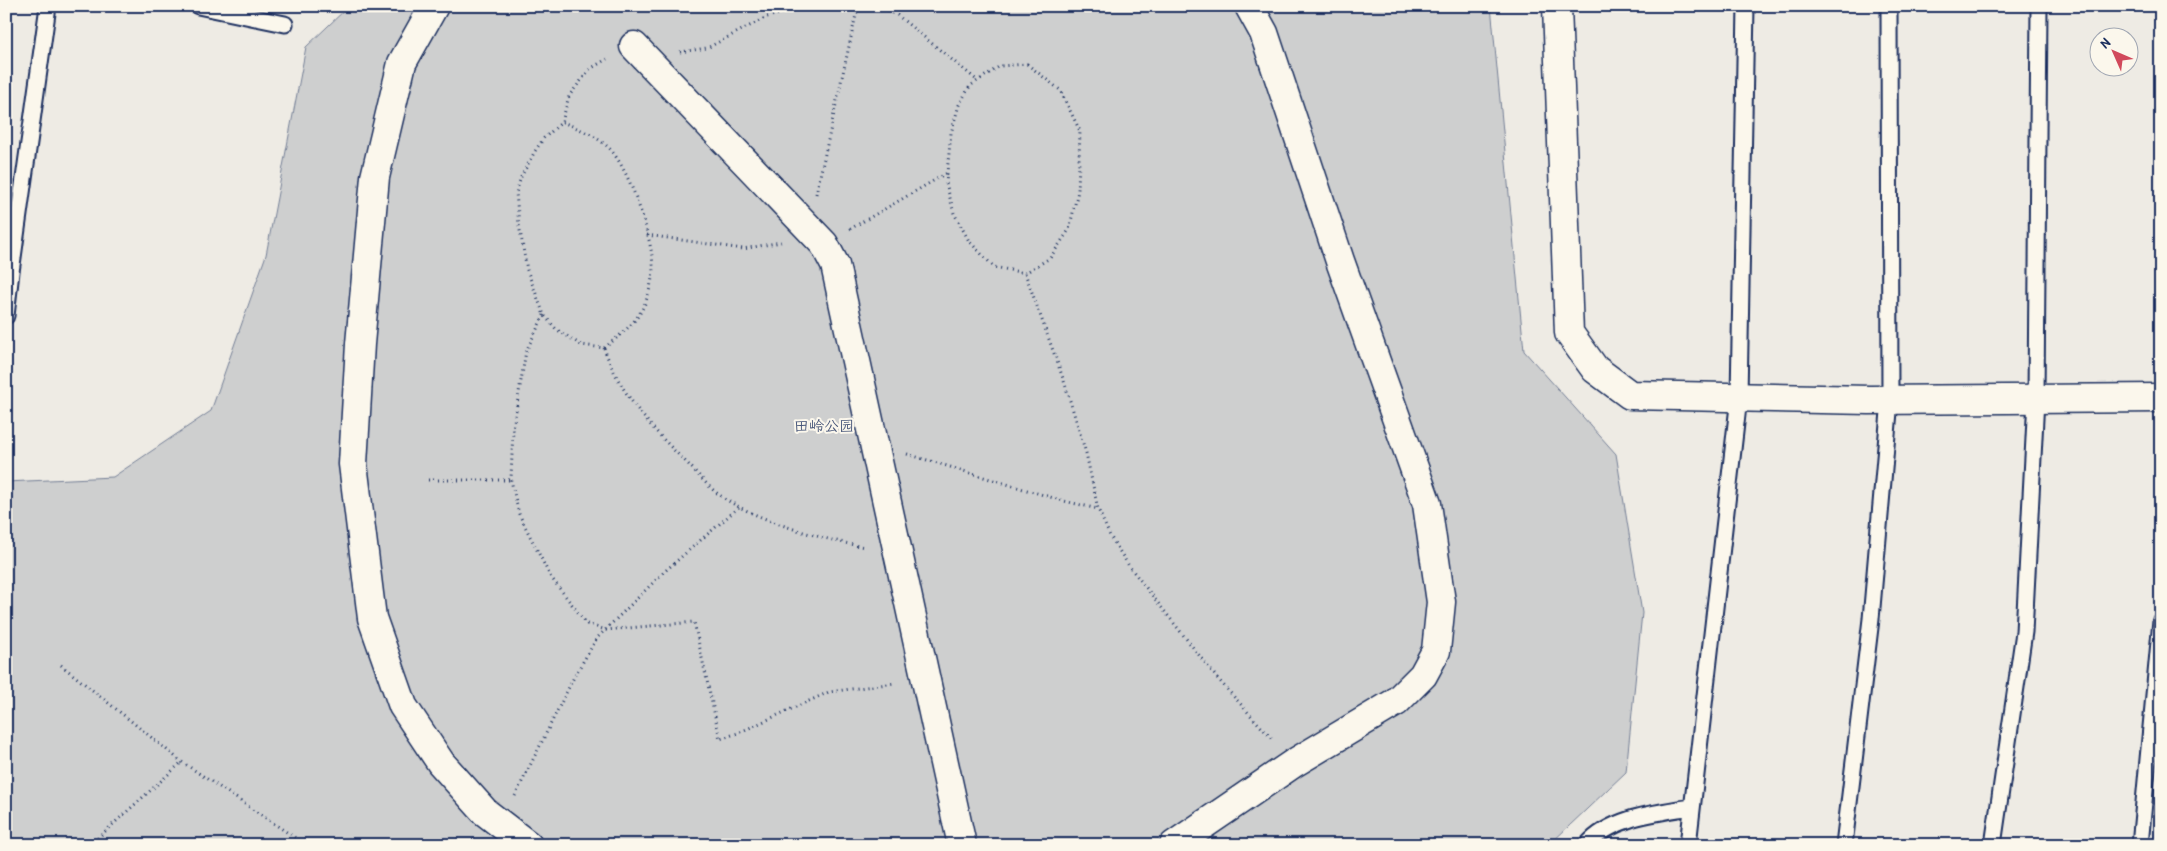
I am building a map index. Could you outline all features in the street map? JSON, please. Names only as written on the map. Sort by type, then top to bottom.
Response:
[{"type":"street","points":[[434,6],[402,63],[375,177],[360,344],[353,464],[372,618],[403,706],[441,763],[485,812],[528,845]]},
{"type":"street","points":[[1174,845],[1294,763],[1396,702],[1423,675],[1436,651],[1441,602],[1427,504],[1340,261],[1264,33],[1249,6]]},
{"type":"street","points":[[1557,6],[1570,333],[1595,369],[1630,395],[1890,400],[2161,398]]},
{"type":"street","points":[[634,46],[816,236],[835,265],[962,845]]},
{"type":"lane","points":[[6,316],[10,272],[48,6]]},
{"type":"lane","points":[[198,6],[285,24]]},
{"type":"lane","points":[[1688,845],[1739,397],[1746,6]]},
{"type":"lane","points":[[1844,845],[1871,619],[1890,400],[1889,6]]},
{"type":"lane","points":[[1993,845],[2024,632],[2036,399],[2039,6]]},
{"type":"lane","points":[[2140,845],[2161,620]]},
{"type":"lane","points":[[1587,845],[1592,839],[1630,818],[1691,807]]},
{"type":"path","points":[[816,236],[858,6]]},
{"type":"path","points":[[879,6],[897,15],[978,81]]},
{"type":"path","points":[[1027,64],[1060,90],[1080,131],[1078,191],[1069,230],[1050,258],[1025,273],[994,267],[969,241],[954,213],[946,183],[947,173],[951,133],[960,105],[970,86],[1000,66],[1027,64]]},
{"type":"path","points":[[562,122],[582,130],[608,148],[628,176],[647,235],[653,268],[647,299],[630,328],[604,348],[581,345],[556,329],[544,315],[527,270],[519,225],[516,193],[521,177],[535,151],[544,138],[562,122]]},
{"type":"path","points":[[647,235],[744,249],[816,236],[947,173]]},
{"type":"path","points":[[1025,273],[1064,381],[1086,453],[1098,509],[1110,536],[1129,566],[1217,678],[1294,763]]},
{"type":"path","points":[[544,315],[526,351],[513,428],[511,480],[519,514],[550,576],[588,624],[606,630],[694,622],[720,739],[738,733],[829,692],[926,679]]},
{"type":"path","points":[[604,348],[623,391],[644,420],[720,496],[763,518],[848,544],[898,552]]},
{"type":"path","points":[[874,442],[955,470],[1098,509]]},
{"type":"path","points":[[428,480],[511,480]]},
{"type":"path","points":[[502,825],[574,677],[598,638],[665,571],[739,507]]},
{"type":"path","points":[[61,666],[182,762],[306,845]]},
{"type":"path","points":[[90,845],[182,762]]},
{"type":"green space","name":"田岭公园","points":[[349,6],[1491,6],[1524,351],[1616,454],[1642,613],[1626,772],[1549,845],[6,845],[6,482],[113,477],[211,411],[266,255],[306,47]]}]
